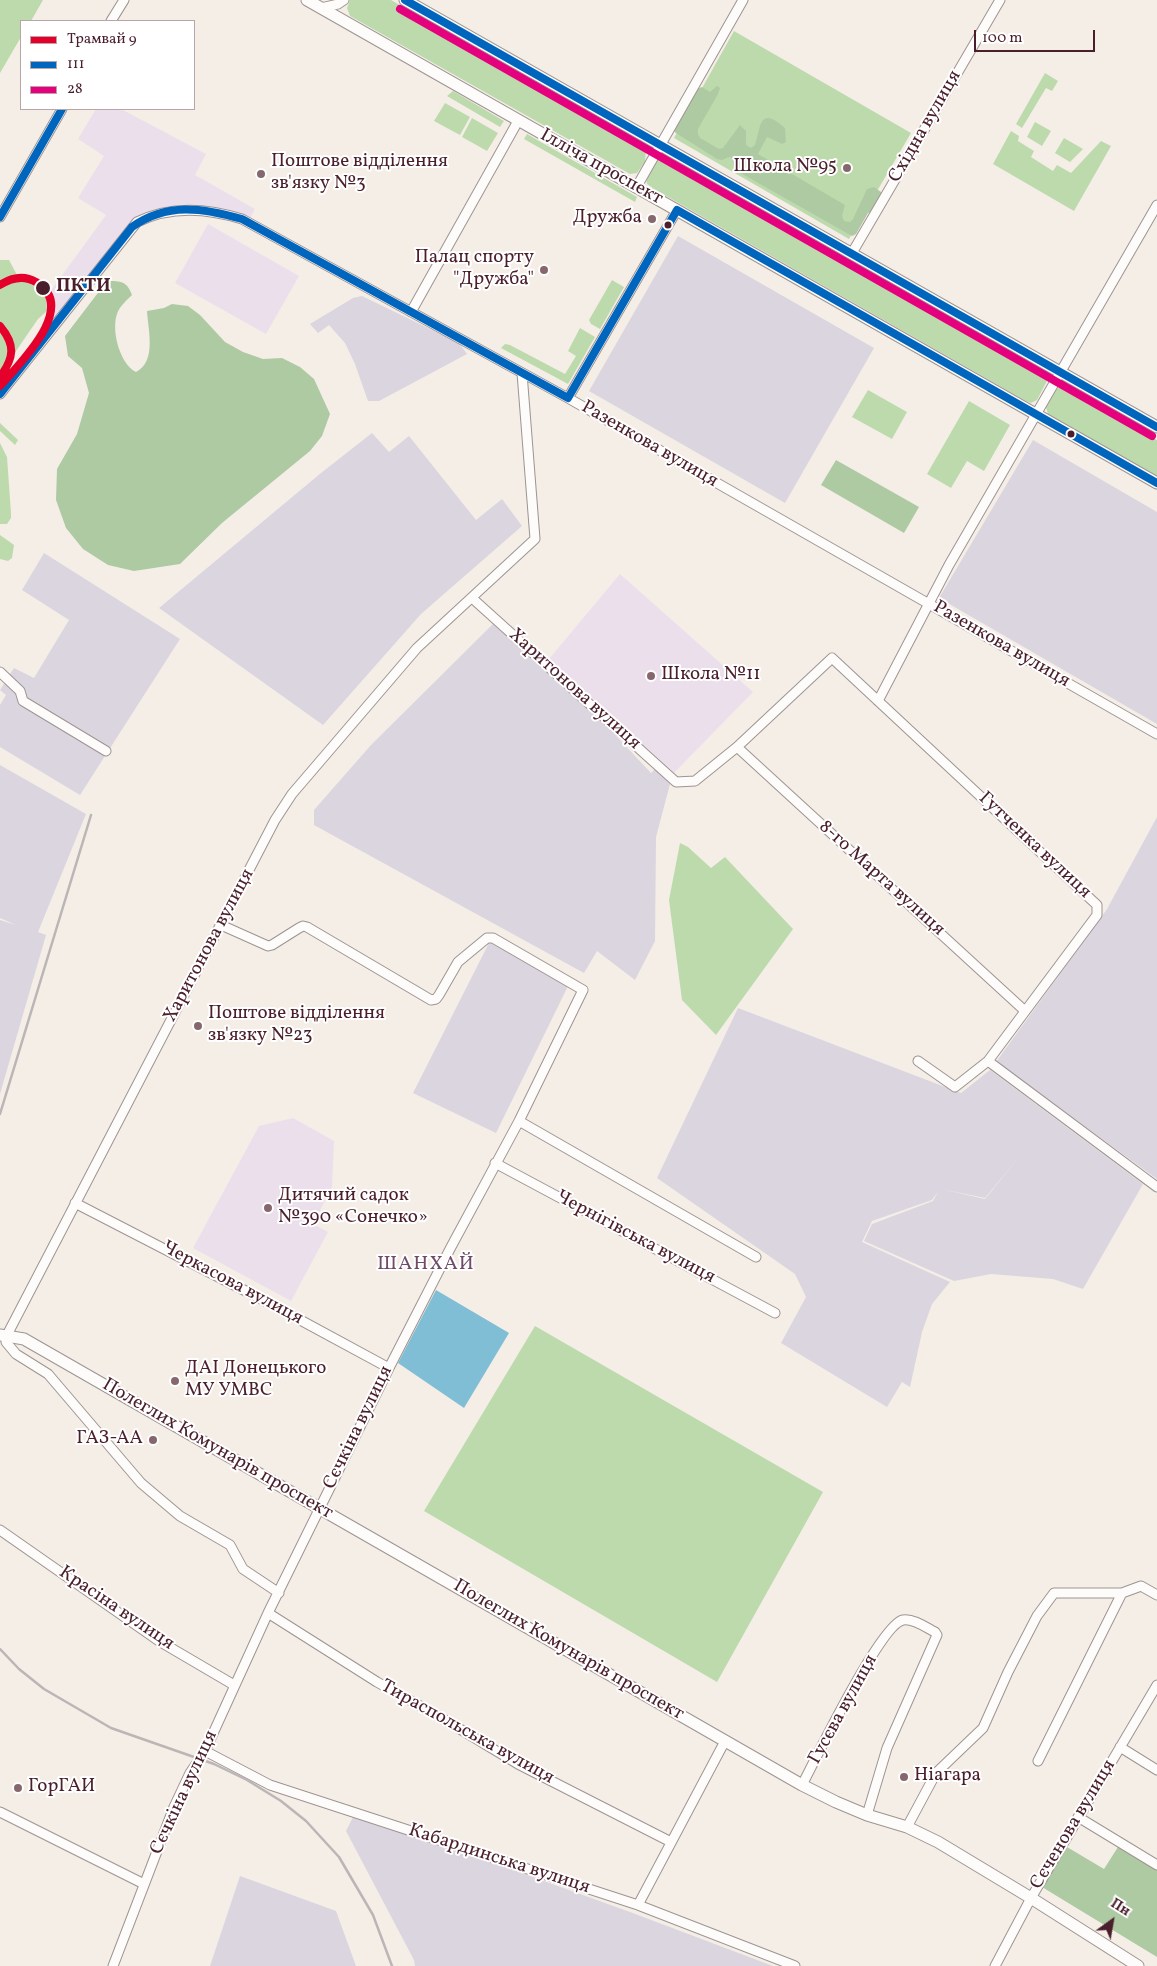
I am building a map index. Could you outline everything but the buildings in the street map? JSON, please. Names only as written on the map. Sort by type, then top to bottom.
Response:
[{"type":"main road","points":[[405,0],[1157,427]]},
{"type":"main road","name":"Ілліча проспект","points":[[313,3],[1157,483]]},
{"type":"main road","name":"Полеглих Комунарів проспект","points":[[4,1335],[24,1339],[802,1786],[867,1815],[907,1827],[938,1842],[1138,1966]]},
{"type":"street","points":[[112,20],[124,0]]},
{"type":"street","points":[[313,3],[338,4],[344,0]]},
{"type":"street","points":[[636,188],[743,0]]},
{"type":"street","name":"Східна вулиця","points":[[852,253],[1000,0]]},
{"type":"street","points":[[0,217],[61,110]]},
{"type":"street","points":[[411,312],[518,121]]},
{"type":"street","points":[[878,701],[928,603],[1157,205]]},
{"type":"street","name":"Разенкова вулиця","points":[[0,394],[132,227],[138,222],[156,213],[181,210],[222,213],[242,219],[568,398],[1157,734]]},
{"type":"street","points":[[568,398],[676,210]]},
{"type":"street","name":"Харитонова вулиця","points":[[4,1335],[275,820],[292,794],[417,648],[535,539],[522,373]]},
{"type":"street","name":"Харитонова вулиця","points":[[472,598],[676,782],[695,780],[737,747]]},
{"type":"street","name":"Гутченка вулиця","points":[[737,747],[832,658],[1097,905],[1097,915],[988,1062],[956,1087],[918,1061]]},
{"type":"street","points":[[0,672],[20,691],[23,700],[106,751]]},
{"type":"street","name":"8-го Марта вулиця","points":[[737,747],[1025,1011]]},
{"type":"street","name":"Сєчкіна вулиця","points":[[113,1966],[174,1807],[190,1774],[205,1751],[268,1613],[388,1368],[495,1163],[519,1121],[560,1033],[583,990],[493,938],[488,938],[458,962],[439,995],[436,999],[431,1000],[303,926],[268,946],[221,925]]},
{"type":"street","points":[[988,1062],[1157,1187]]},
{"type":"street","points":[[519,1121],[756,1257]]},
{"type":"street","name":"Чернігівська вулиця","points":[[495,1163],[775,1313]]},
{"type":"street","name":"Черкасова вулиця","points":[[75,1203],[258,1297],[388,1368]]},
{"type":"street","points":[[4,1335],[6,1342],[16,1354],[48,1374],[141,1483],[180,1516],[230,1544],[243,1569],[278,1593]]},
{"type":"street","name":"Красіна вулиця","points":[[0,1530],[159,1641],[234,1685]]},
{"type":"street","points":[[907,1827],[936,1773],[983,1728],[1008,1672],[1037,1616],[1054,1593],[1122,1593],[1141,1586],[1157,1595]]},
{"type":"street","points":[[1038,1761],[1122,1593]]},
{"type":"street","name":"Тираспольська вулиця","points":[[268,1613],[377,1682],[518,1764],[671,1842]]},
{"type":"street","name":"Гусєва вулиця","points":[[802,1786],[863,1668],[895,1625],[904,1620],[910,1620],[935,1632],[937,1635],[887,1748],[867,1815]]},
{"type":"street","name":"Сєченова вулиця","points":[[995,1966],[1031,1898],[1157,1686]]},
{"type":"street","points":[[638,1905],[725,1741]]},
{"type":"street","points":[[1120,1747],[1157,1770]]},
{"type":"street","name":"Кабардинська вулиця","points":[[205,1751],[270,1785],[638,1905],[795,1966]]},
{"type":"street","points":[[0,1812],[144,1884]]},
{"type":"street","points":[[1078,1817],[1157,1866]]},
{"type":"shaded area","points":[[95,110],[123,110],[206,154],[195,175],[255,209],[246,226],[213,215],[186,212],[150,217],[132,225],[57,319],[49,310],[47,296],[106,215],[78,198],[104,156],[78,139]]},
{"type":"shaded area","points":[[208,224],[299,276],[266,334],[175,283]]},
{"type":"shaded area","points":[[678,236],[874,348],[785,503],[589,391]]},
{"type":"shaded area","points":[[362,296],[459,343],[467,354],[379,401],[368,401],[355,364],[345,343],[329,325],[318,333],[310,324],[353,298]]},
{"type":"shaded area","points":[[372,433],[389,452],[409,436],[476,520],[502,499],[522,526],[421,614],[323,725],[159,608]]},
{"type":"shaded area","points":[[1033,440],[1157,512],[1157,724],[939,598]]},
{"type":"shaded area","points":[[44,553],[180,639],[80,795],[0,747],[0,705],[6,695],[0,690],[14,668],[34,678],[69,620],[22,590]]},
{"type":"shaded area","name":"Школа №11","points":[[620,574],[753,692],[674,773],[549,659]]},
{"type":"shaded area","points":[[493,624],[604,723],[651,773],[655,769],[670,784],[656,837],[655,941],[635,980],[597,951],[584,973],[314,825],[314,810],[371,745]]},
{"type":"shaded area","points":[[0,765],[86,814],[38,932],[46,935],[0,1094],[0,920],[16,925],[0,918]]},
{"type":"shaded area","points":[[1157,817],[1157,1179],[996,1062],[1107,909]]},
{"type":"shaded area","points":[[492,937],[571,980],[496,1133],[413,1093]]},
{"type":"shaded area","points":[[738,1008],[961,1093],[990,1070],[1143,1184],[1083,1289],[1053,1279],[991,1274],[954,1281],[864,1241],[872,1224],[933,1201],[938,1192],[932,1200],[872,1221],[862,1242],[950,1282],[932,1304],[922,1332],[910,1387],[902,1382],[887,1407],[781,1343],[806,1297],[795,1274],[657,1178]],"holes":[[[1019,1157],[985,1199],[941,1189],[985,1198]]]},
{"type":"shaded area","name":"Дитячий садок №390 «Сонечко»","points":[[293,1118],[334,1141],[332,1187],[313,1224],[328,1232],[291,1301],[193,1248],[259,1126]]},
{"type":"shaded area","points":[[355,1813],[630,1912],[773,1966],[415,1966],[414,1960],[346,1831]]},
{"type":"shaded area","points":[[240,1876],[336,1911],[356,1966],[210,1966]]},
{"type":"green space","points":[[0,0],[43,0],[32,20],[20,20],[20,39],[0,73]]},
{"type":"green space","points":[[350,0],[391,0],[638,140],[646,149],[645,162],[637,173],[630,174],[350,16],[347,8]]},
{"type":"green space","points":[[734,31],[911,133],[849,239],[674,138]]},
{"type":"green space","points":[[1045,73],[1058,81],[1052,91],[1046,88],[1022,128],[1016,124]]},
{"type":"green space","points":[[717,86],[720,88],[718,94],[698,129],[700,138],[719,149],[723,148],[740,125],[746,131],[746,145],[751,148],[755,145],[762,121],[770,118],[776,121],[785,128],[786,142],[782,144],[767,137],[758,154],[845,205],[842,216],[844,221],[850,222],[853,219],[867,189],[874,187],[881,192],[882,197],[873,211],[868,213],[856,234],[852,236],[737,171],[734,168],[732,158],[717,159],[673,130],[697,89],[702,87],[710,92]]},
{"type":"green space","points":[[453,91],[504,121],[500,127],[447,96]]},
{"type":"green space","points":[[445,103],[470,117],[460,135],[434,121]]},
{"type":"green space","points":[[472,118],[498,133],[487,151],[462,137]]},
{"type":"green space","points":[[1035,122],[1051,131],[1042,146],[1027,137]]},
{"type":"green space","points":[[1011,131],[1019,136],[1018,141],[1034,151],[1031,157],[1053,171],[1057,165],[1071,173],[1101,141],[1111,146],[1074,211],[993,164]]},
{"type":"green space","points":[[527,134],[637,197],[635,202],[524,139]]},
{"type":"green space","points":[[1064,138],[1083,149],[1070,162],[1055,153]]},
{"type":"green space","points":[[662,158],[670,159],[1043,370],[1048,379],[1037,400],[1031,403],[1026,401],[654,189],[647,184],[646,178],[657,161]]},
{"type":"green space","points":[[0,260],[9,260],[17,275],[33,282],[43,291],[46,298],[47,311],[38,319],[5,367],[0,371]]},
{"type":"green space","points":[[612,280],[624,287],[600,329],[591,324],[589,320]]},
{"type":"green space","points":[[107,281],[126,284],[132,295],[118,311],[115,329],[121,355],[130,368],[136,372],[143,367],[149,353],[147,311],[164,308],[172,304],[188,306],[200,315],[225,342],[243,352],[263,359],[282,358],[300,367],[314,379],[330,414],[322,436],[310,451],[222,523],[180,564],[134,571],[108,565],[83,549],[66,528],[56,500],[57,469],[77,434],[89,393],[82,368],[68,356],[65,336]]},
{"type":"green space","points":[[580,328],[595,337],[568,384],[501,348],[505,344],[510,345],[565,374],[576,356],[568,351]]},
{"type":"green space","points":[[1060,387],[1068,389],[1157,440],[1157,478],[1048,414],[1045,404],[1054,391]]},
{"type":"green space","points":[[868,390],[907,412],[892,439],[852,417]]},
{"type":"green space","points":[[969,401],[1010,425],[984,471],[967,461],[951,488],[927,474]]},
{"type":"green space","points":[[0,423],[18,440],[15,445],[0,431]]},
{"type":"green space","points":[[0,443],[7,457],[11,518],[7,524],[0,524]]},
{"type":"green space","points":[[836,460],[919,507],[904,533],[821,485]]},
{"type":"green space","points":[[0,535],[14,545],[12,558],[8,561],[0,559]]},
{"type":"green space","points":[[680,843],[688,847],[711,868],[725,857],[793,929],[716,1035],[682,1000],[669,900]]},
{"type":"green space","points":[[535,1326],[823,1492],[717,1682],[424,1511]]},
{"type":"green space","points":[[1067,1847],[1104,1869],[1118,1847],[1157,1870],[1157,1957],[1042,1887]]},
{"type":"water","points":[[436,1290],[509,1333],[464,1408],[398,1363]]},
{"type":"railway","points":[[0,1114],[91,815]]},
{"type":"railway","points":[[0,1649],[19,1669],[44,1689],[111,1728],[214,1764],[247,1780],[281,1801],[306,1821],[339,1857],[373,1915],[392,1966]]},
{"type":"tram line","name":"9","points":[[0,285],[18,278],[36,282],[48,293],[51,306],[49,320],[41,335],[20,364],[0,386]]},
{"type":"tram line","name":"9","points":[[0,326],[11,345],[8,364],[0,377]]},
{"type":"transit line","name":"111","points":[[405,0],[1157,427]]},
{"type":"transit line","name":"28","points":[[400,9],[1152,436]]},
{"type":"transit line","name":"111","points":[[0,217],[61,110]]},
{"type":"transit line","name":"111","points":[[0,394],[132,227],[158,214],[172,211],[199,210],[242,219],[568,398],[677,210],[1157,483]]},
{"type":"place","name":"Школа №95","points":[[847,168]]},
{"type":"place","name":"Поштове відділення зв'язку №3","points":[[261,174]]},
{"type":"place","name":"Дружба","points":[[652,219]]},
{"type":"place","name":"Палац спорту \"Дружба\"","points":[[544,270]]},
{"type":"place","name":"ПКТИ","points":[[43,288]]},
{"type":"place","name":"Школа №11","points":[[651,676]]},
{"type":"place","name":"Поштове відділення зв'язку №23","points":[[198,1026]]},
{"type":"place","name":"Дитячий садок №390 «Сонечко»","points":[[268,1208]]},
{"type":"place","name":"ДАІ Донецького МУ УМВС","points":[[175,1381]]},
{"type":"place","name":"ГАЗ-АА","points":[[153,1440]]},
{"type":"place","name":"Ніагара","points":[[904,1777]]},
{"type":"place","name":"ГорГАИ","points":[[18,1788]]},
{"type":"district","name":"ШАНХАЙ","points":[[426,1265]]}]
